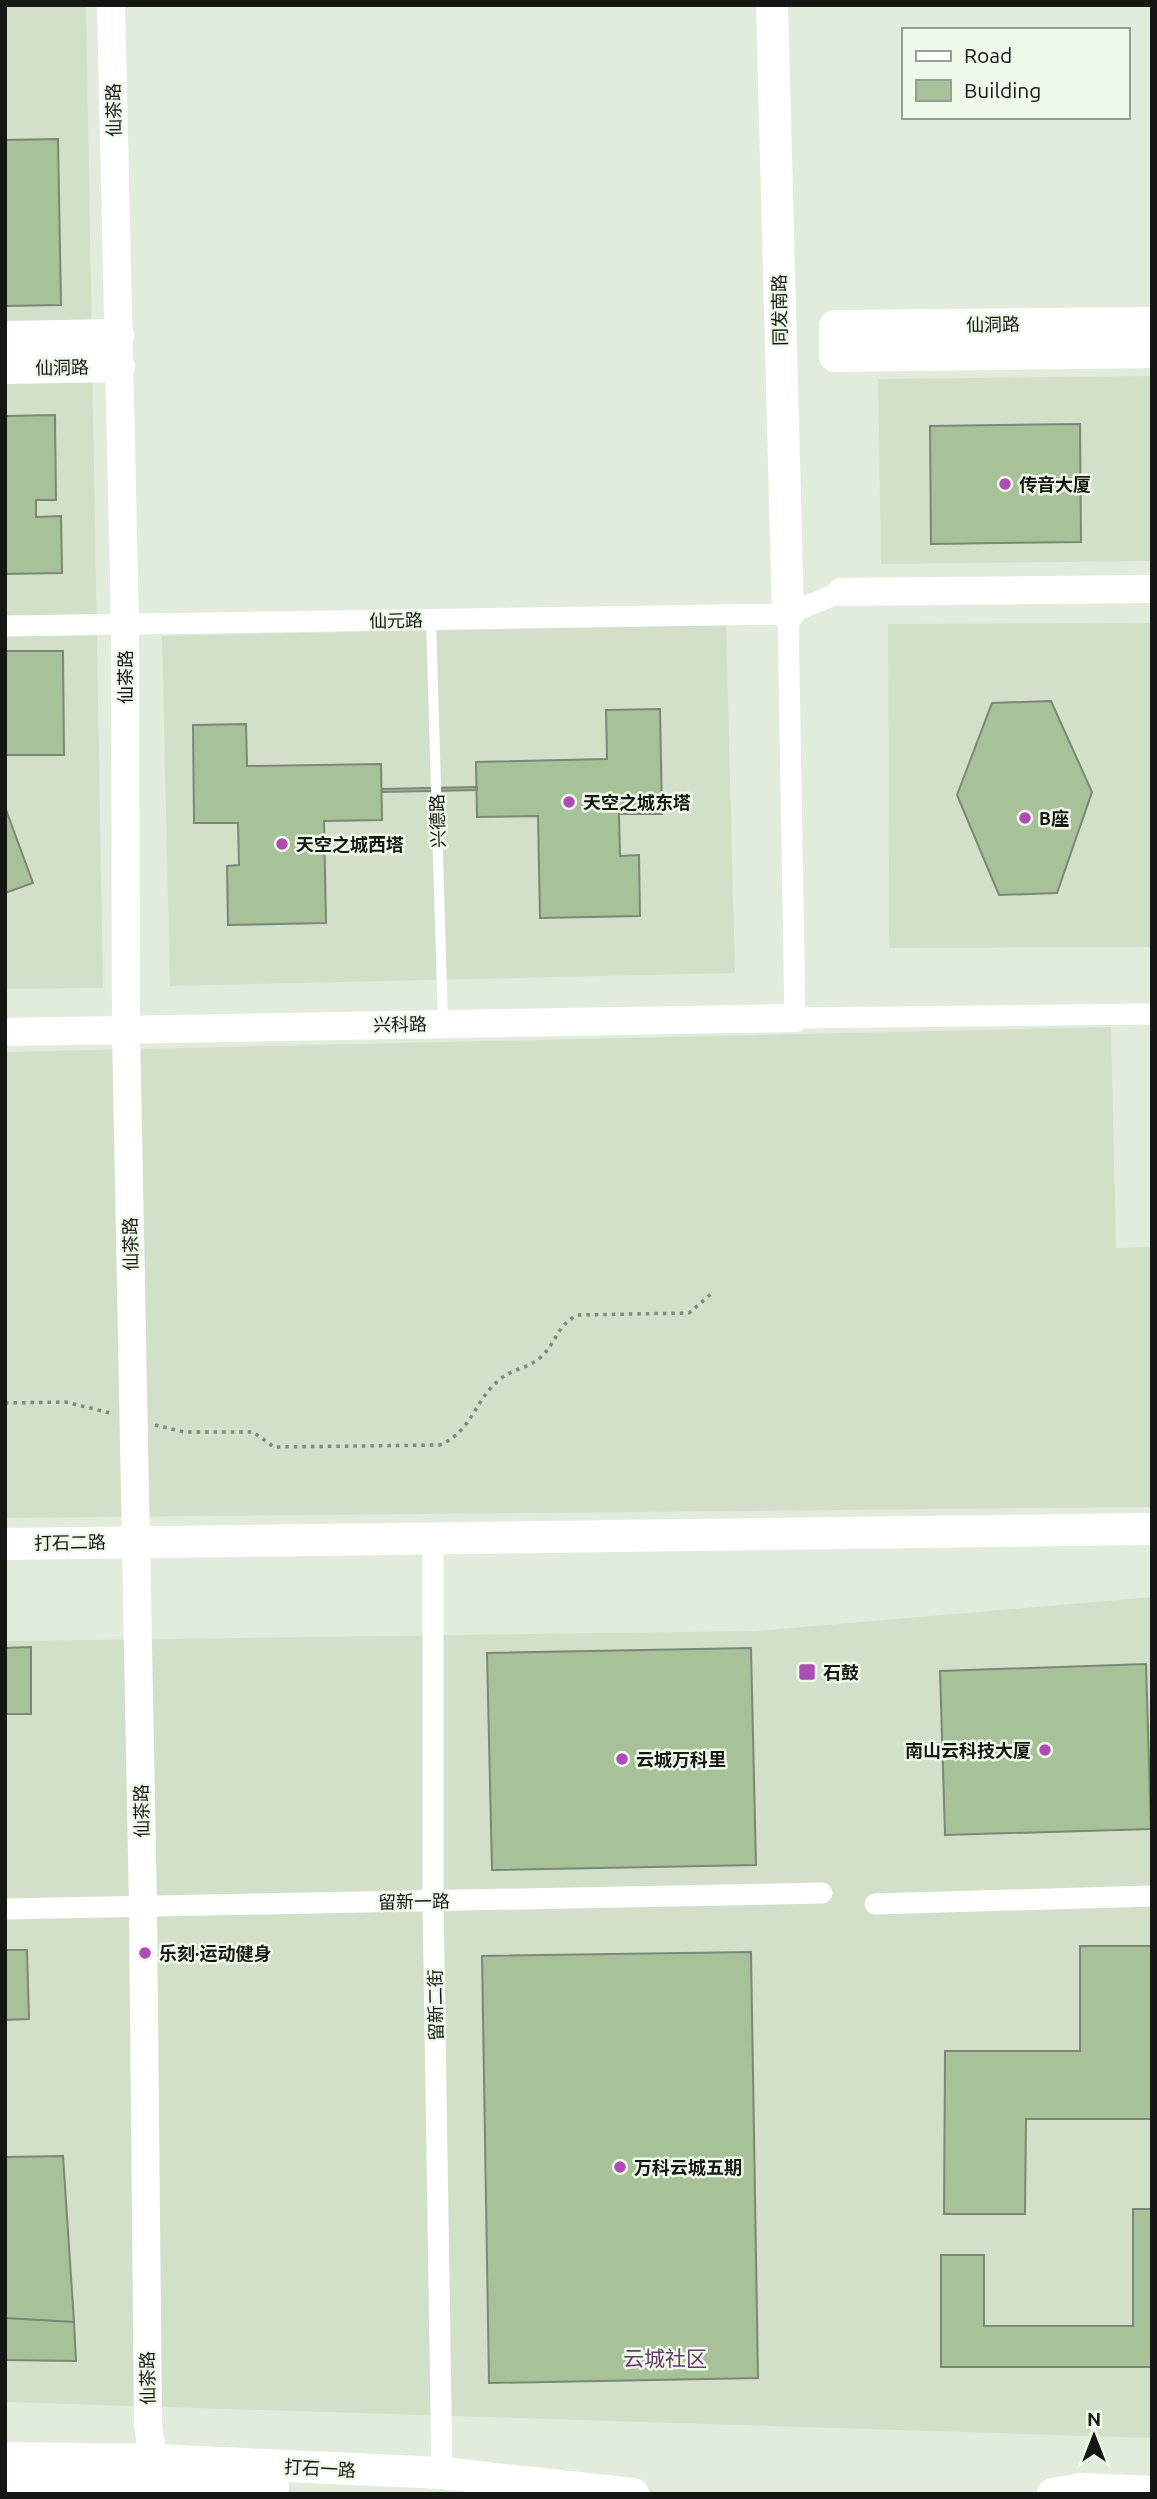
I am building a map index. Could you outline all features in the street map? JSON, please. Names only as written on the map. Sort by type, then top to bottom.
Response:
[{"type":"main road","name":"同发南路","points":[[772,5],[788,614]]},
{"type":"main road","name":"仙洞路","points":[[1152,323],[835,341],[1152,352]]},
{"type":"main road","name":"仙洞路","points":[[5,337],[118,335]]},
{"type":"main road","name":"仙洞路","points":[[5,368],[119,366]]},
{"type":"main road","name":"打石二路","points":[[5,1544],[1152,1529]]},
{"type":"main road","name":"打石一路","points":[[5,2458],[155,2479]]},
{"type":"main road","name":"打石一路","points":[[5,2480],[440,2483],[633,2494]]},
{"type":"main road","points":[[1054,2494],[1082,2489],[1152,2492]]},
{"type":"street","name":"仙茶路","points":[[111,5],[125,624],[126,1029],[143,1906],[148,2424],[155,2479]]},
{"type":"street","points":[[1152,589],[841,592],[788,614],[795,1018],[1152,1014]]},
{"type":"street","name":"仙元路","points":[[5,626],[788,614]]},
{"type":"street","name":"兴科路","points":[[5,1032],[795,1018]]},
{"type":"street","name":"留新二街","points":[[433,1537],[433,1900],[440,2483]]},
{"type":"street","name":"留新一路","points":[[5,1909],[822,1893]]},
{"type":"street","points":[[875,1904],[1152,1896]]},
{"type":"lane","name":"兴德路","points":[[431,620],[443,1023]]},
{"type":"path","points":[[145,1422],[184,1432],[253,1432],[274,1447],[440,1444],[453,1439],[464,1429],[500,1379],[540,1359],[564,1323],[577,1315],[689,1313],[710,1294]]},
{"type":"path","points":[[5,1403],[66,1402],[118,1415]]},
{"type":"shaded area","points":[[5,5],[86,5],[103,988],[5,989]]},
{"type":"shaded area","points":[[1152,376],[1152,561],[881,564],[878,379]]},
{"type":"shaded area","points":[[726,623],[735,973],[170,986],[162,636]]},
{"type":"shaded area","points":[[1152,623],[1152,947],[889,948],[888,624]]},
{"type":"shaded area","points":[[1111,1027],[1116,1248],[1152,1247],[1152,1507],[5,1518],[5,1052]]},
{"type":"shaded area","points":[[1152,1597],[1152,2438],[5,2402],[5,1641],[755,1631]]},
{"type":"building","points":[[58,139],[61,305],[5,306],[5,140]]},
{"type":"building","points":[[55,415],[56,500],[36,500],[36,517],[61,516],[62,573],[5,574],[5,416]]},
{"type":"building","name":"传音大厦","points":[[1080,424],[1081,542],[931,544],[930,426]]},
{"type":"building","points":[[5,651],[63,651],[64,755],[5,755]]},
{"type":"building","name":"B座","points":[[1051,701],[1092,792],[1057,893],[999,895],[957,795],[992,703]]},
{"type":"building","name":"天空之城东塔","points":[[660,709],[662,814],[619,814],[620,856],[639,855],[640,916],[540,918],[538,816],[477,817],[476,762],[607,759],[606,710]]},
{"type":"building","name":"天空之城西塔","points":[[246,724],[247,766],[381,764],[382,820],[324,821],[326,923],[228,925],[227,866],[239,865],[238,823],[194,823],[193,725]]},
{"type":"building","points":[[477,787],[477,790],[382,792],[382,789]]},
{"type":"building","points":[[5,807],[33,883],[5,893]]},
{"type":"building","points":[[31,1647],[31,1714],[5,1714],[5,1648]]},
{"type":"building","name":"云城万科里","points":[[751,1648],[756,1865],[492,1870],[487,1653]]},
{"type":"building","name":"南山云科技大厦","points":[[1146,1664],[1151,1829],[945,1835],[940,1671]]},
{"type":"building","points":[[1080,1946],[1152,1946],[1152,2119],[1026,2119],[1025,2214],[944,2214],[945,2051],[1080,2051]]},
{"type":"building","points":[[5,1950],[27,1950],[29,2019],[5,2020]]},
{"type":"building","name":"万科云城五期","points":[[751,1952],[758,2378],[489,2383],[482,1956]]},
{"type":"building","points":[[63,2156],[74,2322],[5,2318],[5,2157]]},
{"type":"building","points":[[1133,2209],[1152,2209],[1152,2367],[941,2367],[941,2255],[984,2255],[984,2326],[1133,2326]]},
{"type":"building","points":[[5,2318],[74,2322],[76,2361],[5,2360]]},
{"type":"place","name":"传音大厦","points":[[1005,484]]},
{"type":"place","name":"天空之城东塔","points":[[569,802]]},
{"type":"place","name":"B座","points":[[1025,818]]},
{"type":"place","name":"天空之城西塔","points":[[282,844]]},
{"type":"place","name":"石鼓","points":[[807,1672]]},
{"type":"place","name":"南山云科技大厦","points":[[1045,1750]]},
{"type":"place","name":"云城万科里","points":[[622,1759]]},
{"type":"place","name":"乐刻·运动健身","points":[[145,1953]]},
{"type":"place","name":"万科云城五期","points":[[620,2167]]},
{"type":"district","name":"云城社区","points":[[665,2358]]}]
